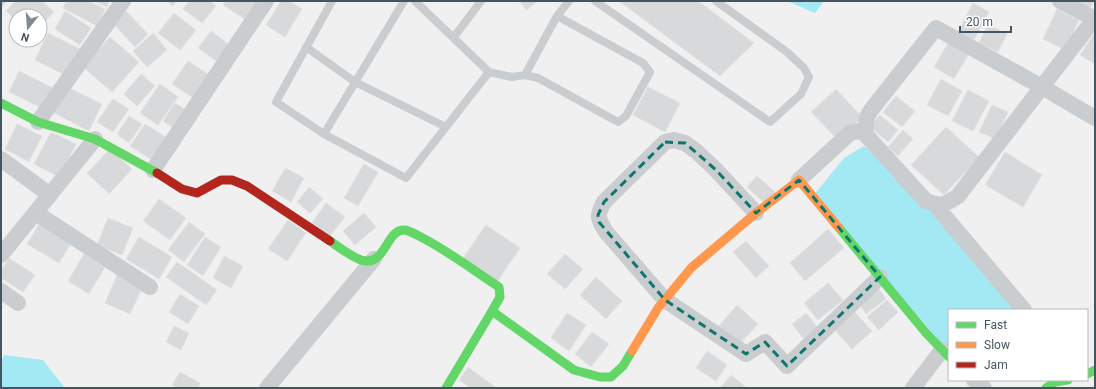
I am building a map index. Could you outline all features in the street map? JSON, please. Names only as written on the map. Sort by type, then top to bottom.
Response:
[{"type":"street","points":[[38,122],[123,1]]},
{"type":"street","points":[[153,170],[266,1]]},
{"type":"street","points":[[492,311],[574,370],[600,377],[611,377],[623,366],[658,308],[691,268],[756,213],[799,180],[850,133],[858,131],[865,134],[926,201],[943,205],[958,196],[1095,18],[1060,1]]},
{"type":"street","points":[[865,134],[867,117],[871,110],[936,28],[1095,118]]},
{"type":"street","points":[[1,103],[38,122],[95,139],[153,170],[182,189],[197,193],[221,180],[232,180],[247,186],[352,256],[367,261],[374,259]]},
{"type":"street","points":[[1,255],[95,139]]},
{"type":"street","points":[[756,213],[696,151],[684,143],[674,140],[665,142],[604,202],[598,215],[599,222],[606,232],[665,300],[746,354],[765,342],[787,366],[880,277]]},
{"type":"street","points":[[1,159],[50,195]]},
{"type":"street","points":[[799,180],[926,333],[946,354],[913,388]]},
{"type":"street","points":[[935,204],[1023,309]]},
{"type":"street","points":[[36,213],[150,287]]},
{"type":"street","points":[[267,388],[374,259],[380,255],[394,234],[401,230],[407,230],[431,242],[499,287],[502,293],[492,311],[482,324],[446,388]]},
{"type":"street","points":[[1,290],[18,303]]},
{"type":"street","points":[[975,381],[984,388]]},
{"type":"street","points":[[1046,388],[1055,382],[1062,381]]},
{"type":"lane","points":[[332,1],[276,102],[324,134],[406,178],[489,72]]},
{"type":"lane","points":[[324,134],[404,1]]},
{"type":"lane","points":[[415,1],[489,72],[512,77],[525,74],[538,78],[618,122],[626,116],[650,72],[643,63],[558,16]]},
{"type":"lane","points":[[454,37],[481,1]]},
{"type":"lane","points":[[525,74],[558,16],[569,1]]},
{"type":"lane","points":[[595,1],[770,122],[801,94],[809,77],[804,68],[787,52],[716,1]]},
{"type":"lane","points":[[306,47],[355,82],[446,127]]},
{"type":"highlighted area","points":[[665,142],[685,143],[716,170],[756,213],[799,180],[880,277],[787,366],[765,342],[746,354],[665,300],[599,222],[598,215],[604,202]]},
{"type":"water","points":[[787,1],[824,1],[815,13]]},
{"type":"water","points":[[864,146],[921,196],[1014,309],[948,309],[948,351],[813,196],[844,158]]},
{"type":"water","points":[[4,355],[43,360],[65,388],[1,388],[1,363]]},
{"type":"building","points":[[1,1],[7,1],[1,8]]},
{"type":"building","points":[[15,1],[42,1],[54,12],[48,18],[48,8],[9,8]]},
{"type":"building","points":[[66,1],[89,1],[105,9],[97,26],[63,8]]},
{"type":"building","points":[[95,1],[109,1],[107,7]]},
{"type":"building","points":[[167,1],[176,1],[173,6]]},
{"type":"building","points":[[189,1],[210,1],[216,6],[202,23],[183,9]]},
{"type":"building","points":[[225,1],[261,1],[248,21],[223,5]]},
{"type":"building","points":[[281,1],[290,1],[302,9],[285,37],[266,25]]},
{"type":"building","points":[[519,1],[537,1],[527,10]]},
{"type":"building","points":[[619,1],[698,1],[754,43],[720,76]]},
{"type":"building","points":[[1077,1],[1094,1],[1090,8]]},
{"type":"building","points":[[973,3],[989,12],[974,40],[958,32]]},
{"type":"building","points":[[124,9],[148,34],[135,47],[111,21]]},
{"type":"building","points":[[1057,9],[1079,20],[1065,50],[1043,39]]},
{"type":"building","points":[[65,11],[91,28],[80,45],[55,29]]},
{"type":"building","points":[[174,13],[196,30],[180,50],[158,33]]},
{"type":"building","points":[[988,24],[1007,34],[998,52],[979,43]]},
{"type":"building","points":[[211,31],[231,46],[219,63],[198,48]]},
{"type":"building","points":[[48,33],[80,49],[67,76],[35,60],[41,48],[48,48]]},
{"type":"building","points":[[153,33],[167,50],[147,67],[133,51]]},
{"type":"building","points":[[1093,35],[1095,36],[1095,64],[1080,55]]},
{"type":"building","points":[[110,37],[139,62],[112,92],[83,67]]},
{"type":"building","points":[[951,38],[971,50],[954,79],[934,67]]},
{"type":"building","points":[[188,61],[211,76],[197,100],[172,84]]},
{"type":"building","points":[[19,71],[55,89],[44,109],[9,92]]},
{"type":"building","points":[[141,74],[155,86],[137,106],[124,94]]},
{"type":"building","points":[[941,79],[962,91],[948,116],[927,105]]},
{"type":"building","points":[[160,84],[178,97],[158,125],[140,113]]},
{"type":"building","points":[[67,87],[102,104],[89,131],[54,113]]},
{"type":"building","points":[[648,87],[680,103],[665,132],[633,115]]},
{"type":"building","points":[[836,89],[862,117],[838,140],[811,112]]},
{"type":"building","points":[[968,90],[989,101],[973,131],[952,121]]},
{"type":"building","points":[[896,96],[915,111],[902,127],[883,112]]},
{"type":"building","points":[[113,99],[129,109],[113,132],[97,122]]},
{"type":"building","points":[[175,103],[188,111],[175,129],[163,121]]},
{"type":"building","points":[[992,105],[1008,112],[996,139],[979,132]]},
{"type":"building","points":[[880,115],[898,130],[888,142],[870,127]]},
{"type":"building","points":[[129,116],[142,124],[129,143],[117,134]]},
{"type":"building","points":[[17,124],[42,136],[29,162],[5,149]]},
{"type":"building","points":[[145,124],[169,139],[155,162],[130,146]]},
{"type":"building","points":[[946,127],[979,157],[944,195],[911,165]]},
{"type":"building","points":[[903,130],[913,139],[898,156],[888,147]]},
{"type":"building","points":[[51,132],[76,144],[59,177],[34,164]]},
{"type":"building","points":[[110,149],[132,169],[109,194],[87,173]]},
{"type":"building","points":[[1005,152],[1042,175],[1023,207],[985,185]]},
{"type":"building","points":[[364,164],[378,172],[358,206],[344,198]]},
{"type":"building","points":[[285,168],[304,178],[291,202],[272,191]]},
{"type":"building","points":[[757,176],[775,192],[765,204],[747,187]]},
{"type":"building","points":[[309,187],[323,199],[310,213],[297,202]]},
{"type":"building","points":[[159,199],[186,218],[170,240],[143,221]]},
{"type":"building","points":[[326,203],[345,217],[330,236],[312,223]]},
{"type":"building","points":[[364,213],[376,227],[355,245],[343,231]]},
{"type":"building","points":[[108,218],[133,228],[122,255],[97,245]]},
{"type":"building","points":[[288,220],[306,233],[287,261],[268,249]]},
{"type":"building","points":[[189,222],[205,234],[184,262],[168,250]]},
{"type":"building","points":[[39,224],[71,243],[59,263],[27,244]]},
{"type":"building","points":[[486,225],[520,248],[497,282],[463,258]]},
{"type":"building","points":[[828,229],[844,248],[805,281],[790,263]]},
{"type":"building","points":[[139,237],[172,257],[159,279],[126,259]]},
{"type":"building","points":[[205,237],[221,247],[203,276],[187,265]]},
{"type":"building","points":[[746,241],[769,266],[756,278],[733,252]]},
{"type":"building","points":[[84,254],[105,267],[89,294],[68,281]]},
{"type":"building","points":[[565,254],[583,269],[565,289],[547,274]]},
{"type":"building","points":[[224,256],[243,266],[231,288],[213,278]]},
{"type":"building","points":[[9,258],[35,275],[23,292],[1,278],[1,271]]},
{"type":"building","points":[[177,262],[217,290],[206,305],[166,277]]},
{"type":"building","points":[[117,275],[143,286],[130,314],[105,303]]},
{"type":"building","points":[[596,277],[622,301],[606,319],[580,295]]},
{"type":"building","points":[[828,283],[843,300],[818,320],[804,303]]},
{"type":"building","points":[[877,286],[886,299],[866,314],[857,301]]},
{"type":"building","points":[[180,294],[199,306],[188,324],[169,312]]},
{"type":"building","points":[[887,300],[898,312],[879,330],[867,317]]},
{"type":"building","points":[[737,305],[758,324],[737,347],[717,328]]},
{"type":"building","points":[[850,307],[872,331],[852,349],[830,325]]},
{"type":"building","points":[[567,313],[586,325],[569,351],[551,338]]},
{"type":"building","points":[[806,313],[818,328],[804,339],[792,324]]},
{"type":"building","points":[[174,326],[189,333],[181,350],[166,342]]},
{"type":"building","points":[[592,332],[609,344],[591,367],[575,354]]},
{"type":"building","points":[[707,351],[727,365],[716,381],[696,368]]},
{"type":"building","points":[[468,367],[495,387],[471,388],[459,380]]},
{"type":"building","points":[[180,372],[200,383],[198,388],[177,388],[172,385]]},
{"type":"building","points":[[731,375],[747,388],[720,388]]},
{"type":"traffic: fast","points":[[1,103],[38,122],[95,139],[157,173]]},
{"type":"traffic: fast","points":[[839,228],[926,333],[948,356]]},
{"type":"traffic: fast","points":[[330,241],[345,252],[361,260],[369,261],[376,258],[394,235],[399,231],[405,230],[411,232],[440,247],[499,287],[500,297],[492,311]]},
{"type":"traffic: fast","points":[[446,388],[492,311],[574,370],[600,377],[611,377],[623,366],[632,351]]},
{"type":"traffic: fast","points":[[1088,374],[1095,370]]},
{"type":"traffic: fast","points":[[1046,388],[1055,382],[1062,381]]},
{"type":"traffic: slow","points":[[632,351],[658,308],[691,268],[756,213],[799,180],[839,228]]},
{"type":"traffic: jam","points":[[157,173],[182,189],[197,193],[221,180],[232,180],[247,186],[330,241]]}]
